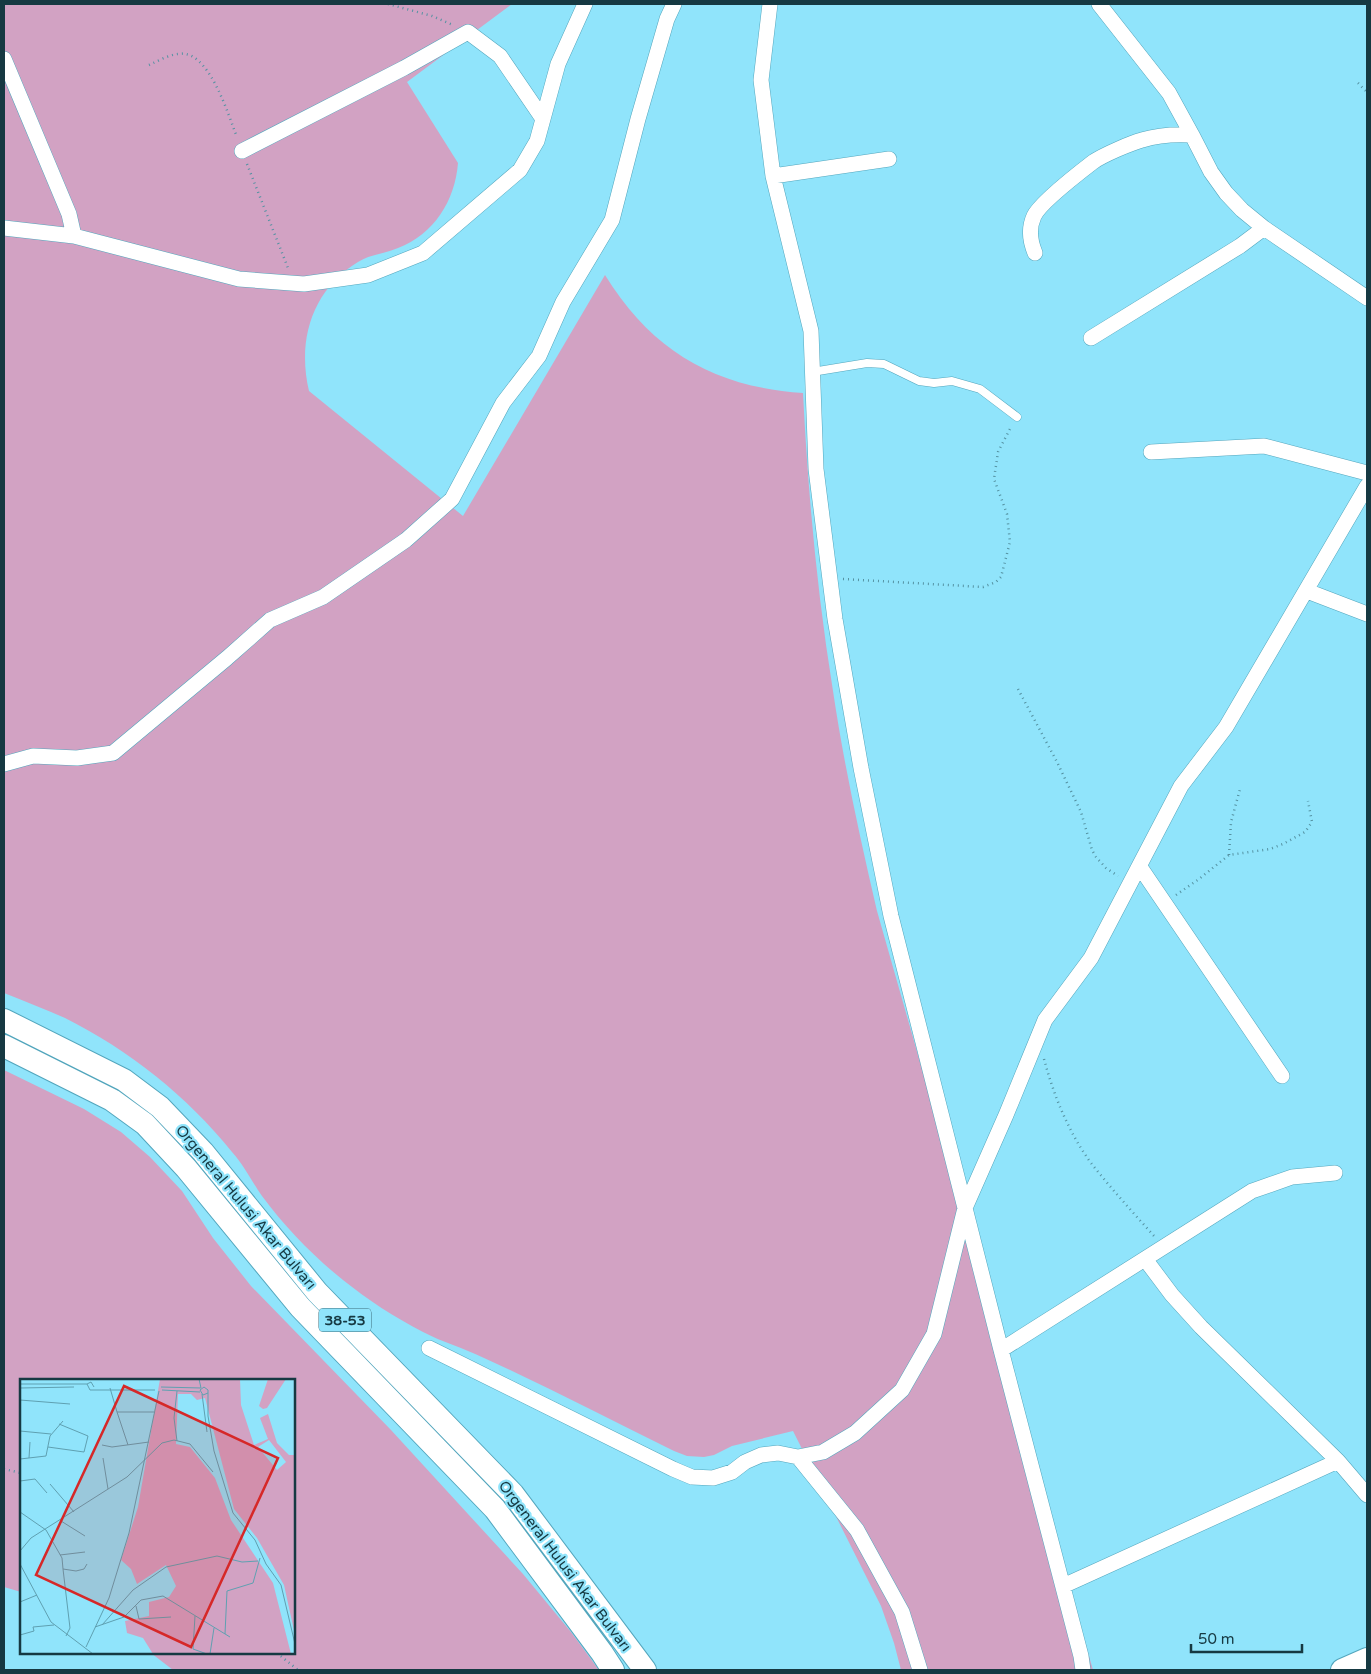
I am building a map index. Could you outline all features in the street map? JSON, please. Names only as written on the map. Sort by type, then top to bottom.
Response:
[{"type":"main road","name":"Orgeneral Hulusi Akar Bulvarı","points":[[4,1020],[124,1080],[160,1107],[203,1152],[318,1292],[513,1494],[645,1670]]},
{"type":"main road","name":"Orgeneral Hulusi Akar Bulvarı","points":[[4,1046],[112,1100],[145,1124],[186,1168],[300,1307],[496,1509],[613,1670]]},
{"type":"main road","points":[[1342,1670],[1367,1660]]},
{"type":"street","points":[[4,228],[74,236],[239,278],[304,284],[368,275],[423,253],[520,170],[537,141],[558,64],[585,4]]},
{"type":"street","points":[[4,764],[33,756],[77,758],[113,752],[270,620],[323,597],[406,540],[452,499],[503,403],[539,356],[563,302],[612,220],[638,119],[667,19],[674,4]]},
{"type":"street","points":[[770,4],[761,80],[774,176],[811,331],[816,469],[835,620],[861,768],[891,916],[1082,1663],[1087,1670]]},
{"type":"street","points":[[1099,4],[1169,93],[1212,172],[1226,193],[1242,210],[1264,228],[1367,298]]},
{"type":"street","points":[[242,151],[404,68],[468,32],[500,56],[543,119]]},
{"type":"street","points":[[4,59],[69,214],[74,236]]},
{"type":"street","points":[[1035,253],[1030,242],[1030,229],[1036,212],[1095,161],[1140,140],[1161,136],[1192,135]]},
{"type":"street","points":[[774,176],[889,158]]},
{"type":"street","points":[[1091,338],[1240,246],[1264,228]]},
{"type":"street","points":[[1151,452],[1264,446],[1367,473]]},
{"type":"street","points":[[430,1348],[692,1477],[712,1478],[726,1474],[761,1455],[778,1453],[798,1457],[822,1452],[855,1433],[902,1390],[934,1334],[965,1208],[1044,1020],[1091,958],[1181,786],[1226,728],[1367,486]]},
{"type":"street","points":[[1307,591],[1367,614]]},
{"type":"street","points":[[1140,867],[1282,1076]]},
{"type":"street","points":[[1001,1350],[1252,1191],[1292,1177],[1335,1173]]},
{"type":"street","points":[[1145,1259],[1172,1295],[1201,1327],[1338,1461],[1367,1495]]},
{"type":"street","points":[[798,1457],[857,1530],[902,1612],[920,1670]]},
{"type":"street","points":[[1063,1586],[1338,1461]]},
{"type":"lane","points":[[812,372],[867,363],[884,364],[927,383],[952,381],[980,389],[1017,416]]},
{"type":"path","points":[[388,4],[432,16],[468,32]]},
{"type":"path","points":[[1358,83],[1367,92]]},
{"type":"path","points":[[830,578],[983,587],[990,586],[996,582],[1001,577],[1010,542],[1007,514],[994,479],[998,452],[1017,416]]},
{"type":"path","points":[[1018,688],[1081,812],[1092,850],[1096,857],[1114,874],[1132,880]]},
{"type":"path","points":[[1229,855],[1230,822],[1240,789]]},
{"type":"path","points":[[1164,902],[1199,879],[1229,855],[1270,848],[1305,832],[1312,822],[1308,801]]},
{"type":"path","points":[[1039,1034],[1048,1075],[1073,1135],[1098,1173],[1164,1247]]},
{"type":"path","points":[[4,1469],[20,1474]]},
{"type":"path","points":[[278,1654],[298,1670]]},
{"type":"shaded area","points":[[4,4],[512,4],[407,82],[458,163],[452,190],[440,215],[422,234],[398,248],[358,262],[342,273],[329,287],[319,302],[312,318],[307,335],[305,353],[309,391],[463,516],[605,275],[623,302],[643,325],[688,360],[714,373],[741,383],[803,393],[814,542],[827,654],[847,774],[877,911],[1093,1670],[901,1670],[881,1606],[793,1431],[732,1446],[714,1455],[704,1457],[687,1456],[476,1354],[430,1336],[362,1294],[310,1251],[271,1208],[240,1162],[215,1131],[156,1076],[89,1031],[65,1018],[4,993]]},
{"type":"shaded area","points":[[4,1070],[84,1109],[121,1132],[150,1157],[182,1191],[213,1238],[251,1286],[391,1430],[523,1574],[571,1632],[599,1670],[173,1670],[152,1654],[295,1654],[295,1379],[20,1379],[20,1592],[4,1587]]}]
